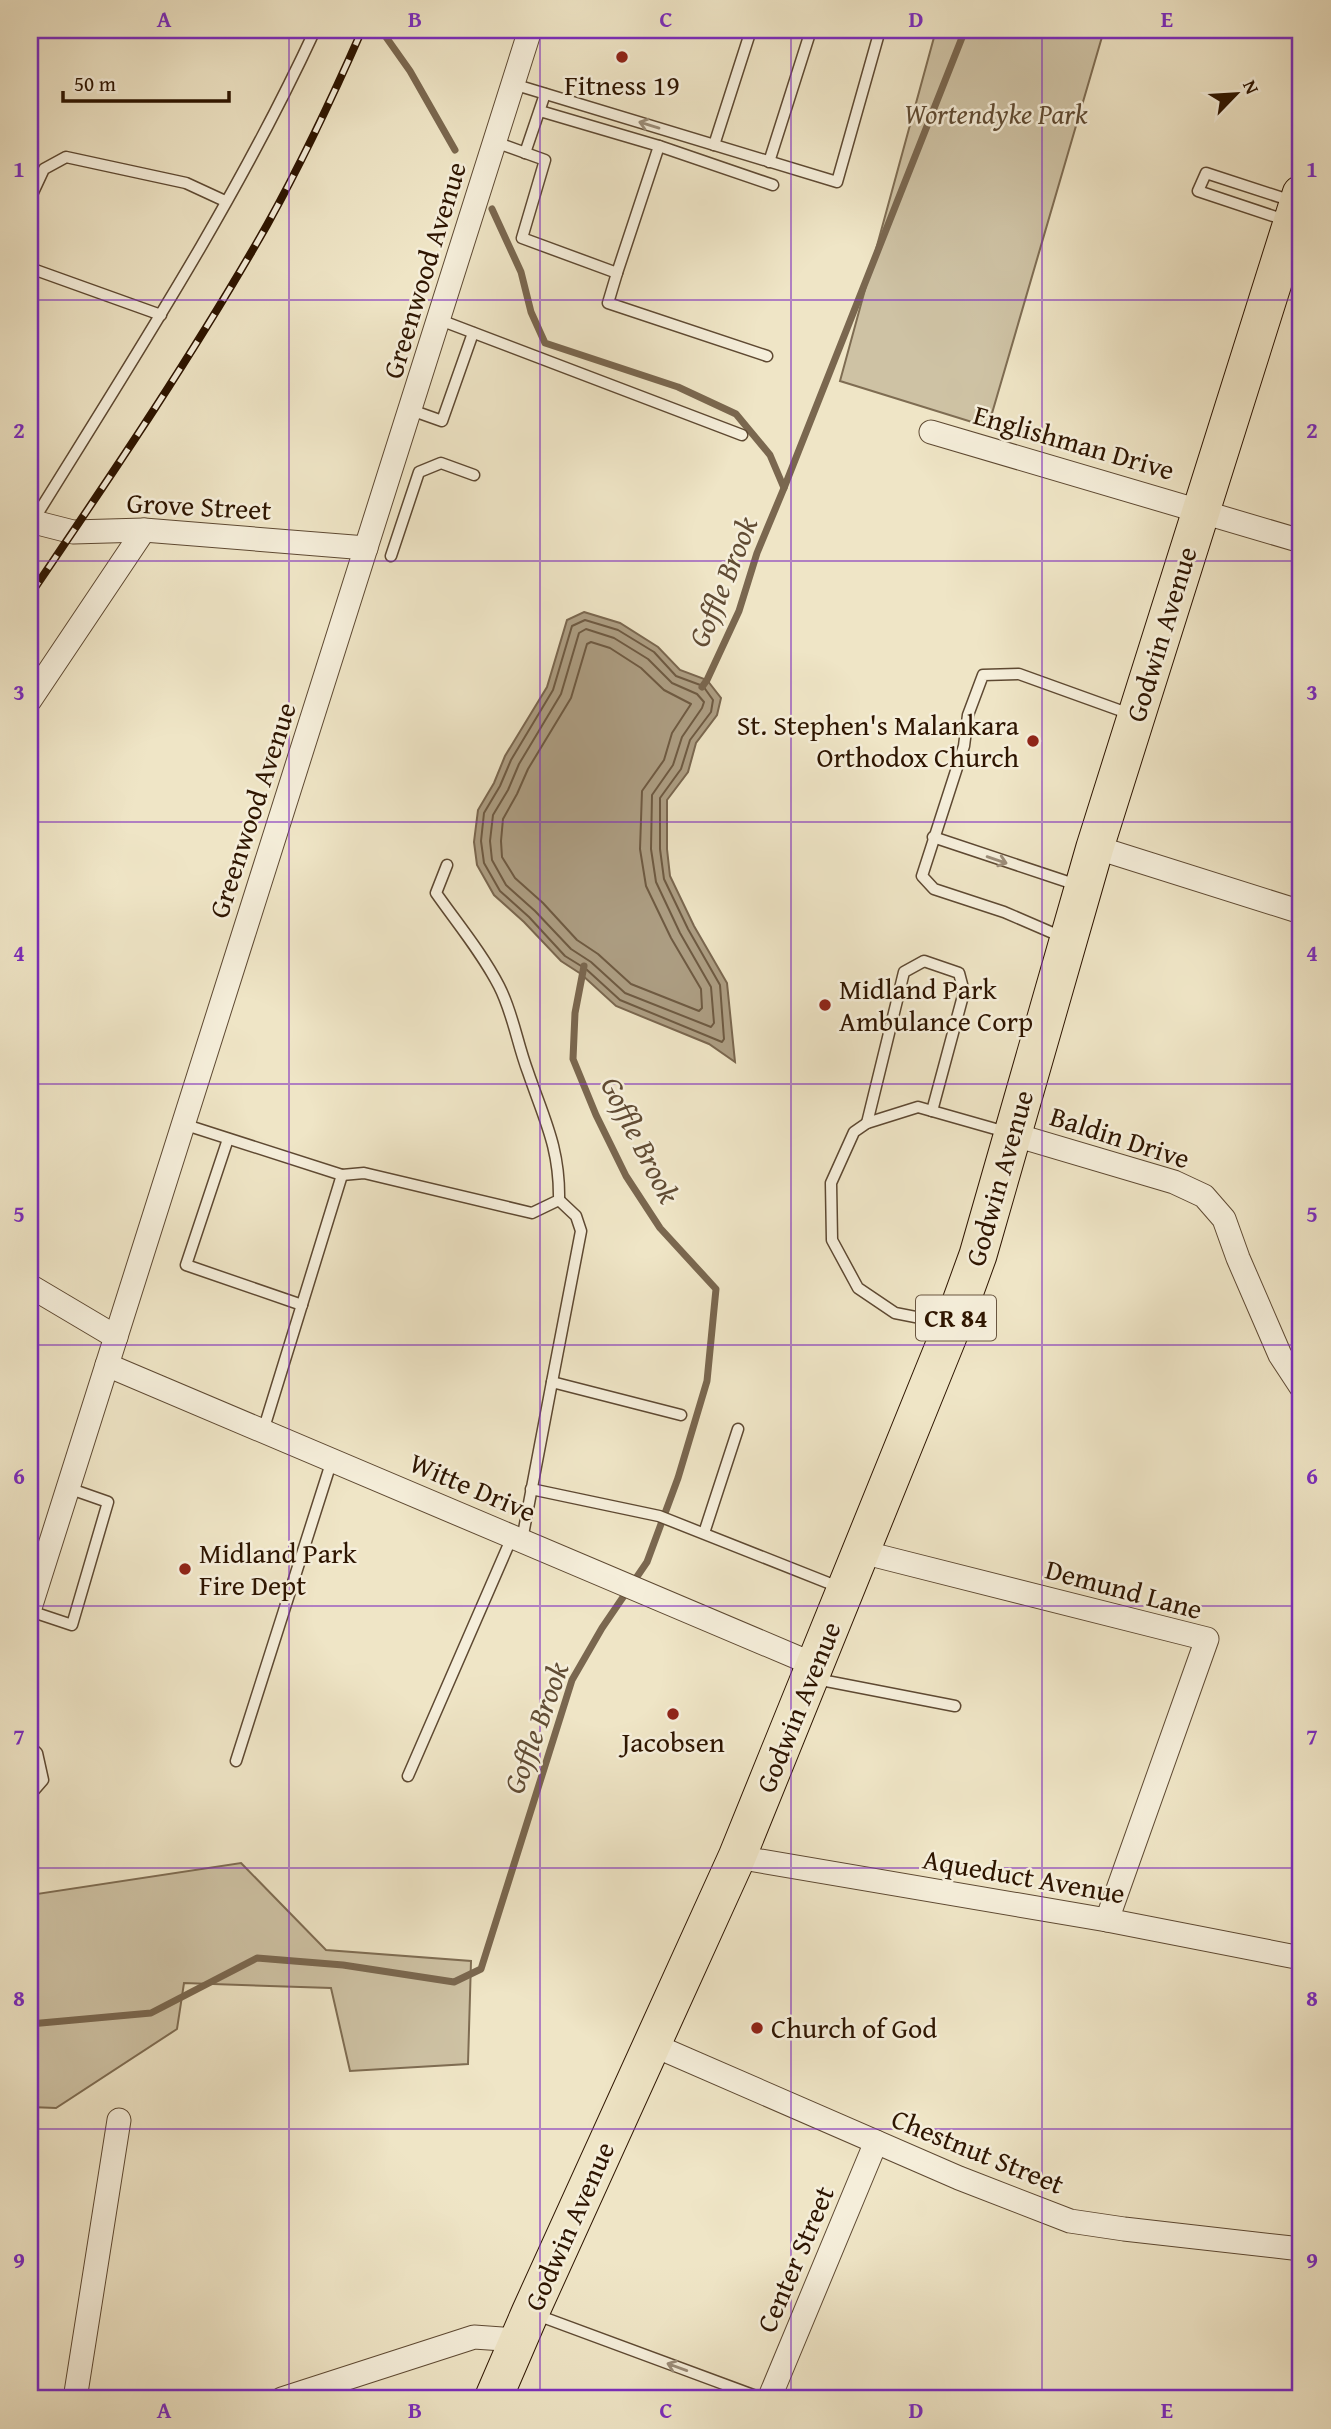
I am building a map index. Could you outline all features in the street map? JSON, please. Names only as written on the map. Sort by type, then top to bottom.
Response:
[{"type":"main road","name":"Godwin Avenue","points":[[493,2399],[737,1857],[953,1324],[978,1255],[1095,847],[1297,207]]},
{"type":"street","name":"Greenwood Avenue","points":[[30,1609],[530,30]]},
{"type":"street","name":"Englishman Drive","points":[[931,432],[1301,541]]},
{"type":"street","name":"Grove Street","points":[[31,523],[73,531],[144,530],[366,548]]},
{"type":"street","points":[[30,700],[144,530]]},
{"type":"street","points":[[1095,847],[1301,912]]},
{"type":"street","name":"Baldin Drive","points":[[1012,1134],[1174,1182],[1204,1196],[1224,1219],[1280,1354],[1301,1387]]},
{"type":"street","points":[[30,1286],[116,1337]]},
{"type":"street","name":"Witte Drive","points":[[107,1365],[517,1539],[813,1671]]},
{"type":"street","name":"Demund Lane","points":[[862,1552],[1207,1639],[1107,1920]]},
{"type":"street","name":"Aqueduct Avenue","points":[[737,1857],[1107,1920],[1301,1958]]},
{"type":"street","name":"Chestnut Street","points":[[651,2044],[1017,2202],[1070,2221],[1301,2249]]},
{"type":"street","points":[[75,2399],[119,2120]]},
{"type":"street","name":"Center Street","points":[[767,2399],[876,2142]]},
{"type":"street","points":[[282,2399],[474,2337],[524,2326]]},
{"type":"lane","points":[[31,523],[160,315],[284,97],[315,30]]},
{"type":"lane","points":[[714,145],[751,30]]},
{"type":"lane","points":[[769,162],[811,30]]},
{"type":"lane","points":[[513,84],[836,182],[880,30]]},
{"type":"lane","points":[[524,153],[545,94]]},
{"type":"lane","points":[[540,111],[659,146],[773,185]]},
{"type":"lane","points":[[495,142],[545,160],[522,237],[617,273]]},
{"type":"lane","points":[[659,146],[608,303],[767,356]]},
{"type":"lane","points":[[30,199],[44,169],[65,157],[186,183],[225,201]]},
{"type":"lane","points":[[1206,173],[1297,207],[1198,191],[1206,173]]},
{"type":"lane","points":[[30,268],[160,315]]},
{"type":"lane","points":[[440,320],[742,435]]},
{"type":"lane","points":[[411,410],[442,421],[473,333]]},
{"type":"lane","points":[[391,556],[419,472],[440,463],[474,475]]},
{"type":"lane","points":[[379,508],[404,516]]},
{"type":"lane","points":[[1068,940],[1004,912],[934,889],[922,876],[964,746],[968,715],[983,675],[1019,674],[1136,716]]},
{"type":"lane","points":[[933,837],[1083,888]]},
{"type":"lane","points":[[408,1776],[517,1539],[531,1489],[581,1231],[576,1216],[559,1200],[560,1177],[551,1133],[499,986],[436,893],[447,865]]},
{"type":"lane","points":[[867,1123],[904,972],[923,961],[959,973],[964,992],[932,1111]]},
{"type":"lane","points":[[953,1324],[895,1313],[858,1288],[832,1240],[831,1182],[854,1132],[867,1123],[918,1107],[1012,1134]]},
{"type":"lane","points":[[183,1124],[342,1175],[364,1173],[532,1213],[559,1200]]},
{"type":"lane","points":[[228,1139],[186,1265],[303,1305]]},
{"type":"lane","points":[[263,1431],[342,1175]]},
{"type":"lane","points":[[552,1382],[681,1415]]},
{"type":"lane","points":[[704,1533],[738,1429]]},
{"type":"lane","points":[[236,1761],[332,1460]]},
{"type":"lane","points":[[30,1609],[72,1625],[108,1502],[68,1488]]},
{"type":"lane","points":[[531,1489],[672,1520],[846,1590]]},
{"type":"lane","points":[[813,1671],[955,1706]]},
{"type":"lane","points":[[30,1746],[37,1753],[43,1780],[30,1795]]},
{"type":"lane","points":[[524,2326],[767,2399]]},
{"type":"green space","name":"Wortendyke Park","points":[[936,30],[1104,30],[988,427],[840,381]]},
{"type":"green space","points":[[241,1863],[326,1950],[471,1961],[468,2064],[350,2071],[331,1988],[184,1983],[177,2029],[56,2108],[30,2107],[30,1895]]},
{"type":"water","points":[[584,612],[620,623],[658,647],[680,670],[707,680],[721,698],[717,715],[696,743],[688,772],[667,800],[667,849],[670,876],[694,926],[727,983],[735,1062],[709,1044],[616,1006],[581,974],[561,961],[494,895],[477,865],[474,842],[478,810],[494,783],[505,756],[547,687],[567,620]]},
{"type":"waterway","name":"Goffle Brook","points":[[381,30],[410,71],[455,150]]},
{"type":"waterway","points":[[784,488],[965,30]]},
{"type":"waterway","name":"Goffle Brook","points":[[492,209],[521,272],[531,312],[545,343],[678,387],[736,414],[770,455],[784,488],[757,553],[739,611],[702,687]]},
{"type":"waterway","name":"Goffle Brook","points":[[30,2024],[151,2013],[257,1958],[343,1965],[454,1982],[481,1969],[572,1680],[602,1628],[647,1562],[678,1478],[707,1381],[716,1289],[660,1228],[626,1176],[596,1115],[573,1059],[575,1013],[584,966]]},
{"type":"railway","points":[[30,595],[152,412],[240,272],[305,153],[362,30]]},
{"type":"place","name":"Fitness 19","points":[[622,57]]},
{"type":"place","name":"St. Stephen's Malankara Orthodox Church","points":[[1033,741]]},
{"type":"place","name":"Midland Park Ambulance Corp","points":[[825,1005]]},
{"type":"place","name":"Midland Park Fire Dept","points":[[185,1569]]},
{"type":"place","name":"Jacobsen","points":[[673,1714]]},
{"type":"place","name":"Church of God","points":[[757,2028]]}]
